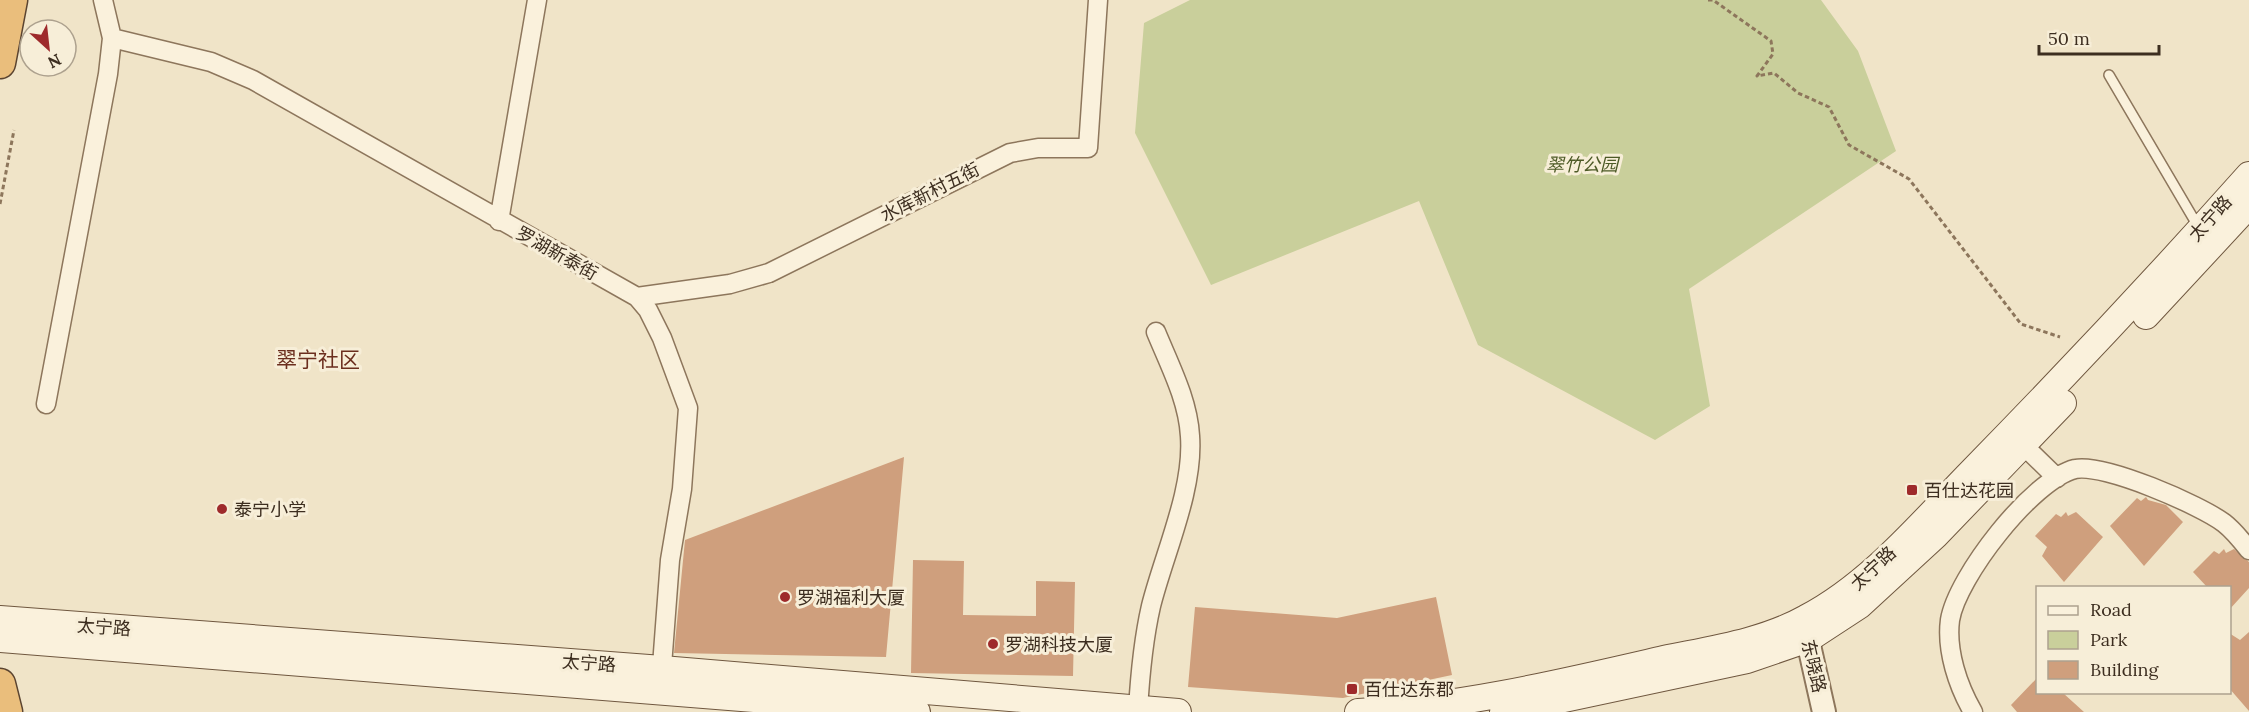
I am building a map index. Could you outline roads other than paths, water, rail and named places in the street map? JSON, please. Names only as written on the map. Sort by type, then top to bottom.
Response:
[{"type":"highway","points":[[0,63],[12,0]]},
{"type":"highway","points":[[0,684],[7,712]]},
{"type":"main road","name":"太宁路","points":[[1358,712],[1386,711],[1505,693],[1806,629],[1921,523],[2132,306],[2249,175]]},
{"type":"main road","name":"太宁路","points":[[1503,712],[1747,660],[1806,629],[1860,605],[1935,536],[2249,205]]},
{"type":"main road","name":"太宁路","points":[[0,619],[661,679],[917,712]]},
{"type":"main road","name":"太宁路","points":[[0,639],[1178,712]]},
{"type":"street","points":[[46,404],[108,74],[112,38],[103,0]]},
{"type":"street","points":[[499,221],[537,0]]},
{"type":"street","name":"水库新村五街","points":[[637,297],[730,284],[769,273],[1010,153],[1038,148],[1088,148],[1098,0]]},
{"type":"street","name":"罗湖新泰街","points":[[112,38],[210,62],[253,80],[637,297],[648,310],[662,338],[688,408],[682,489],[670,560],[661,679]]},
{"type":"street","points":[[1138,711],[1141,656],[1151,605],[1185,487],[1191,439],[1188,416],[1179,386],[1156,332]]},
{"type":"street","points":[[2023,445],[2057,478]]},
{"type":"street","points":[[1973,712],[1964,697],[1951,656],[1950,620],[1961,587],[1991,543],[2027,502],[2057,478],[2075,469],[2096,468],[2137,482],[2224,523],[2249,550]]},
{"type":"street","name":"东晓路","points":[[1806,629],[1824,712]]},
{"type":"lane","points":[[2109,75],[2200,230]]},
{"type":"place","name":"百仕达花园","points":[[1912,490]]},
{"type":"place","name":"泰宁小学","points":[[222,509]]},
{"type":"place","name":"罗湖福利大厦","points":[[785,597]]},
{"type":"place","name":"罗湖科技大厦","points":[[993,644]]},
{"type":"place","name":"百仕达东郡","points":[[1352,689]]},
{"type":"district","name":"翠宁社区","points":[[318,359]]},
{"type":"park label","name":"翠竹公园","points":[[1582,164]]}]
